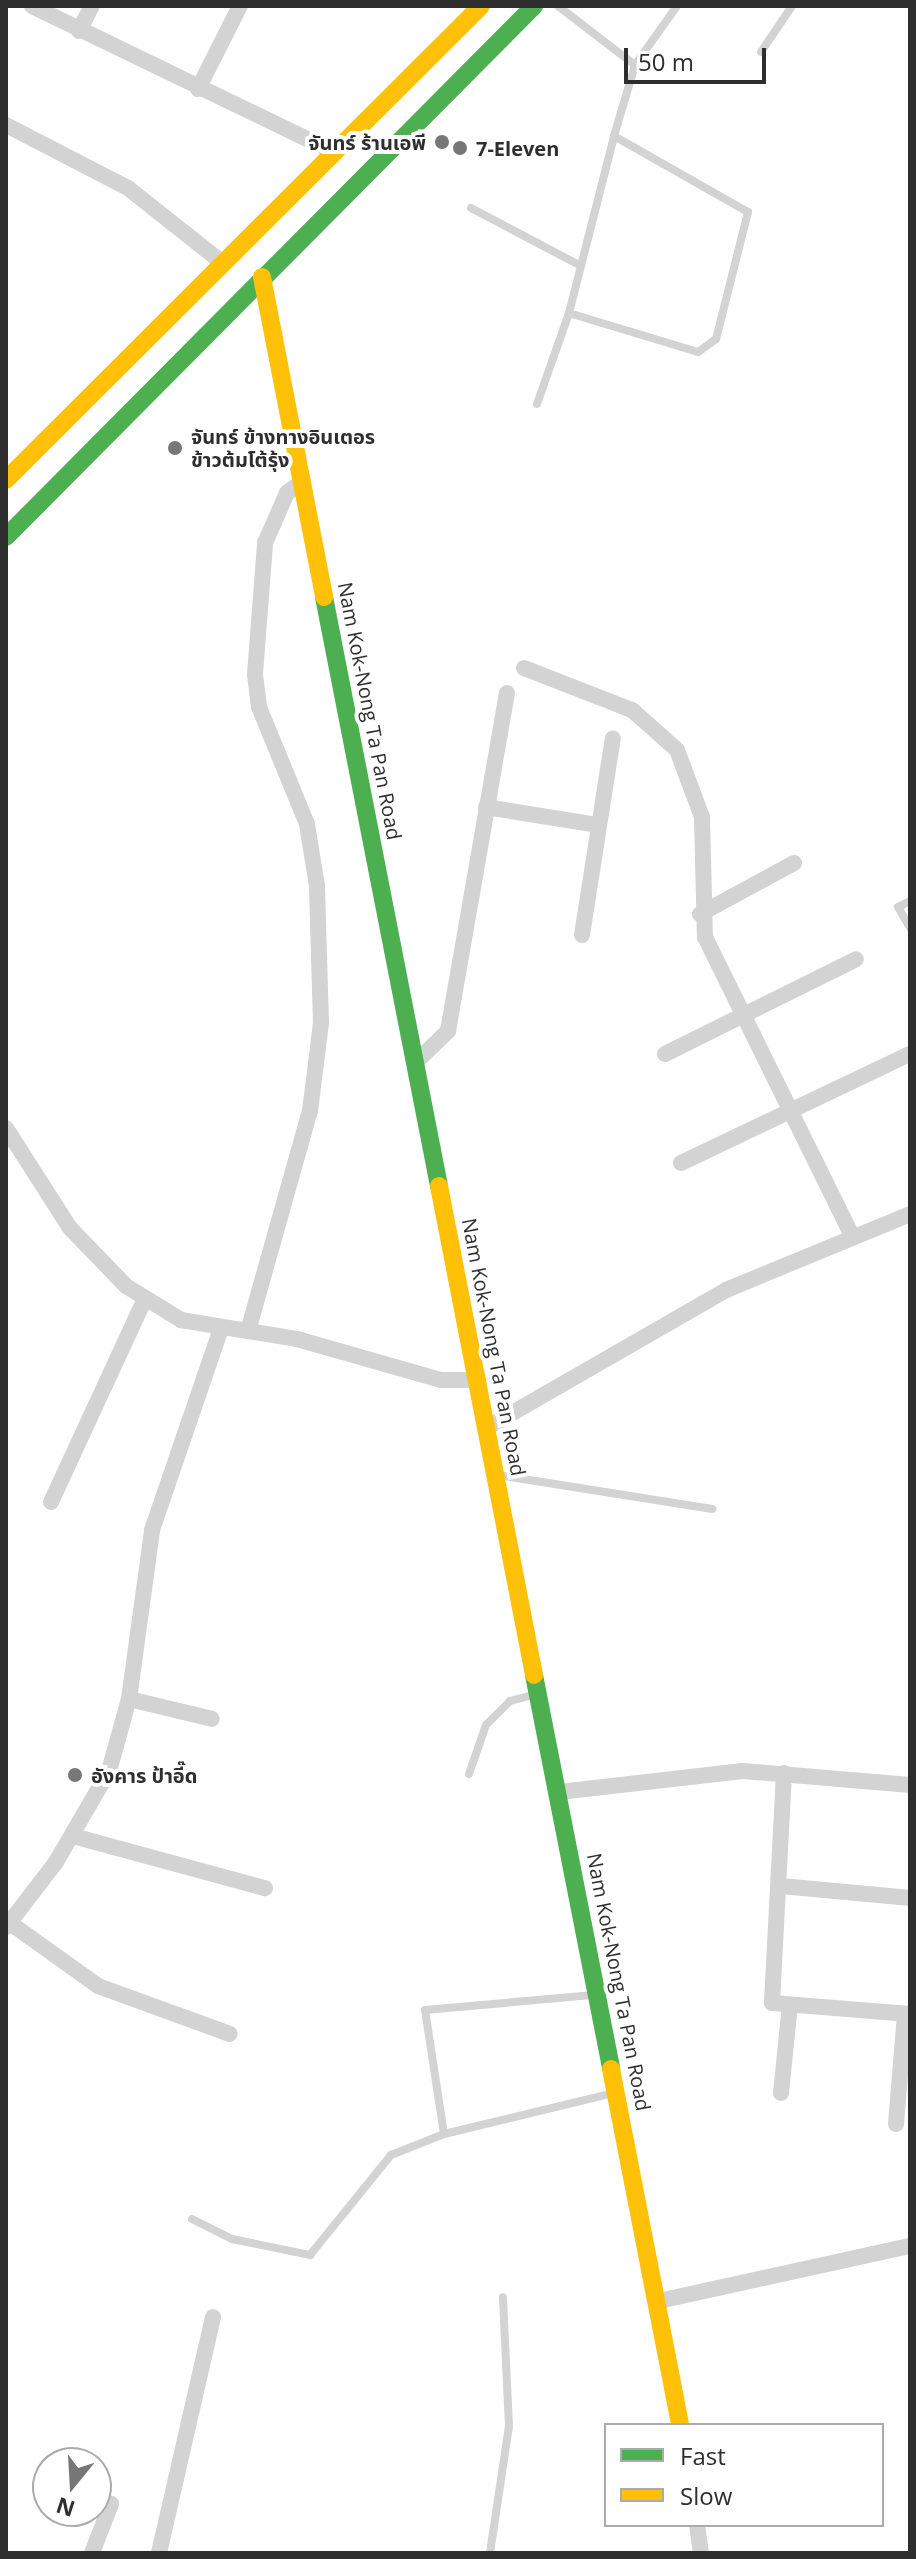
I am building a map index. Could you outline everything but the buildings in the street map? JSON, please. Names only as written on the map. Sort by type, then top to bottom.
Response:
[{"type":"street","points":[[32,6],[198,89],[334,152]]},
{"type":"street","points":[[79,31],[92,6]]},
{"type":"street","points":[[198,89],[240,6]]},
{"type":"street","points":[[6,480],[219,260],[334,152],[481,6]]},
{"type":"street","points":[[6,537],[534,6]]},
{"type":"street","points":[[6,125],[128,188],[219,260]]},
{"type":"street","points":[[234,247],[262,277]]},
{"type":"street","name":"Nam Kok-Nong Ta Pan Road","points":[[262,277],[488,1427],[537,1693],[659,2301],[680,2423]]},
{"type":"street","points":[[248,1331],[310,1111],[321,1023],[317,886],[307,824],[259,707],[255,674],[263,551],[287,493],[303,481]]},
{"type":"street","points":[[524,668],[632,710],[677,750],[702,817],[700,914],[745,1019],[853,1238]]},
{"type":"street","points":[[416,1062],[448,1031],[507,693]]},
{"type":"street","points":[[582,935],[613,738]]},
{"type":"street","points":[[486,807],[599,825]]},
{"type":"street","points":[[700,914],[794,863]]},
{"type":"street","points":[[665,1054],[745,1019],[856,959]]},
{"type":"street","points":[[681,1163],[793,1115],[910,1054]]},
{"type":"street","points":[[6,1128],[70,1228],[144,1301],[221,1329],[248,1331],[441,1380],[478,1380]]},
{"type":"street","points":[[488,1427],[726,1290],[910,1214]]},
{"type":"street","points":[[51,1502],[144,1301]]},
{"type":"street","points":[[221,1329],[152,1530],[129,1699],[109,1771],[73,1836],[8,1925],[98,1986],[230,2034]]},
{"type":"street","points":[[129,1699],[212,1719]]},
{"type":"street","points":[[559,1792],[709,1772],[784,1773],[910,1785]]},
{"type":"street","points":[[784,1773],[781,1886],[772,2003],[907,2014],[896,2124]]},
{"type":"street","points":[[73,1836],[265,1888]]},
{"type":"street","points":[[781,1886],[910,1898]]},
{"type":"street","points":[[781,2093],[790,2004]]},
{"type":"street","points":[[659,2301],[910,2246]]},
{"type":"street","points":[[159,2553],[213,2317]]},
{"type":"street","points":[[92,2553],[102,2527]]},
{"type":"street","points":[[697,2527],[701,2553]]},
{"type":"lane","points":[[558,6],[635,65]]},
{"type":"lane","points":[[537,404],[569,313],[635,65],[677,6]]},
{"type":"lane","points":[[761,52],[792,6]]},
{"type":"lane","points":[[569,313],[698,352],[716,339],[720,325],[748,212],[614,136]]},
{"type":"lane","points":[[471,208],[581,266]]},
{"type":"lane","points":[[910,901],[898,907],[910,928]]},
{"type":"lane","points":[[497,1475],[712,1509]]},
{"type":"lane","points":[[469,1774],[499,1709],[537,1693]]},
{"type":"lane","points":[[444,2134],[425,2010],[599,1995]]},
{"type":"lane","points":[[192,2219],[232,2239],[310,2255],[377,2166],[444,2134],[618,2092]]},
{"type":"lane","points":[[490,2553],[509,2426],[503,2297]]},
{"type":"traffic: fast","points":[[6,537],[534,6]]},
{"type":"traffic: fast","points":[[324,597],[439,1186]]},
{"type":"traffic: fast","points":[[534,1675],[611,2069]]},
{"type":"traffic: slow","points":[[6,480],[481,6]]},
{"type":"traffic: slow","points":[[262,277],[324,597]]},
{"type":"traffic: slow","points":[[439,1186],[534,1675]]},
{"type":"traffic: slow","points":[[611,2069],[680,2423]]},
{"type":"place","name":"จันทร์ ร้านเอพี","points":[[442,142]]},
{"type":"place","name":"7-Eleven","points":[[460,148]]},
{"type":"place","name":"จันทร์ ข้างทางอินเตอร ข้าวต้มโต้รุ้ง","points":[[175,448]]},
{"type":"place","name":"อังคาร ป้าอี๊ด","points":[[75,1775]]}]
